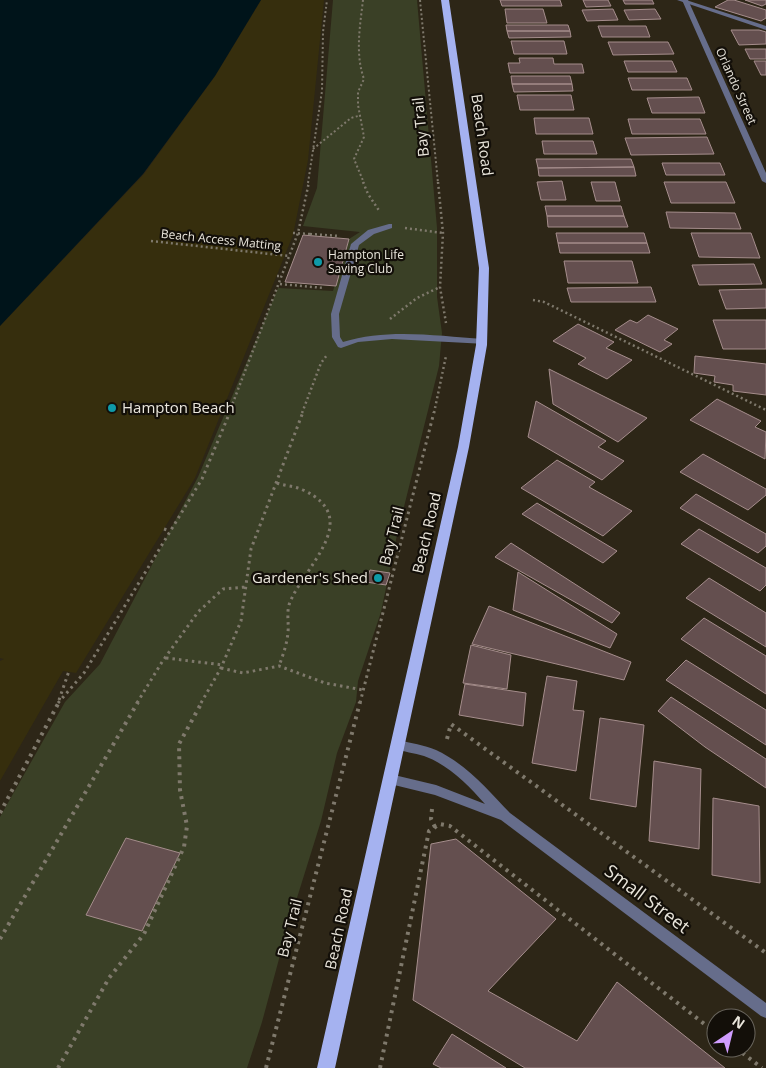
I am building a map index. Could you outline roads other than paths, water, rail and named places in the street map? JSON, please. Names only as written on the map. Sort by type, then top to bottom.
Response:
[{"type":"main road","name":"Beach Road","points":[[326,1068],[473,405],[483,342],[486,300],[484,268],[445,0]]},
{"type":"street","points":[[683,1],[766,28]]},
{"type":"street","name":"Orlando Street","points":[[683,1],[766,181]]},
{"type":"street","points":[[389,226],[371,232],[355,244],[335,314],[336,337],[341,345],[369,337],[483,342]]},
{"type":"street","name":"Small Street","points":[[398,745],[432,754],[442,760],[473,784],[506,817],[766,1011]]},
{"type":"street","name":"Small Street","points":[[390,779],[436,790],[506,817]]},
{"type":"place","name":"Hampton Life Saving Club","points":[[318,262]]},
{"type":"place","name":"Hampton Beach","points":[[112,408]]},
{"type":"place","name":"Gardener's Shed","points":[[378,578]]}]
